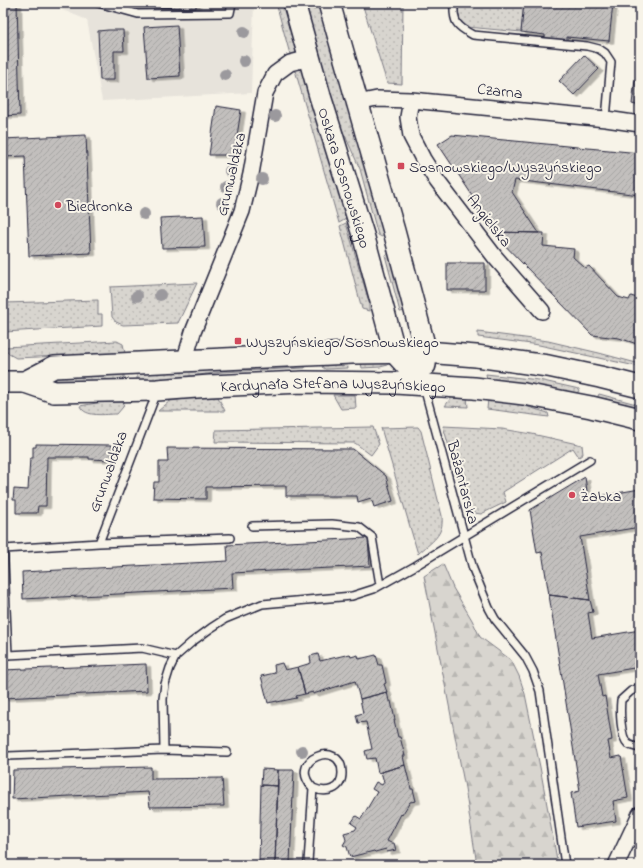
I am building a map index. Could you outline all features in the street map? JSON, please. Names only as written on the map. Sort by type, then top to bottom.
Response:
[{"type":"street","name":"Oskara Sosnowskiego","points":[[294,3],[364,238],[395,352]]},
{"type":"street","name":"Oskara Sosnowskiego","points":[[328,3],[394,231],[426,352],[424,385]]},
{"type":"street","name":"Grunwaldzka","points":[[184,362],[193,332],[242,211],[251,174],[265,93],[275,74],[290,63],[310,58]]},
{"type":"street","name":"Czarna","points":[[357,103],[377,99],[411,100],[606,119],[640,124]]},
{"type":"street","name":"Angielska","points":[[411,100],[408,117],[411,136],[423,159],[437,181],[495,257],[542,311]]},
{"type":"street","points":[[364,238],[370,245],[380,247],[388,244],[394,231]]},
{"type":"street","points":[[395,352],[424,385]]},
{"type":"street","name":"Kardynała Stefana Wyszyńskiego","points":[[25,382],[54,367],[395,352],[426,352],[476,356],[548,366],[600,377],[640,388]]},
{"type":"street","points":[[304,382],[313,377],[317,367],[316,362],[308,356]]},
{"type":"street","points":[[591,407],[588,402],[588,389],[590,384],[600,377]]},
{"type":"street","name":"Kardynała Stefana Wyszyńskiego","points":[[3,382],[25,382],[54,392],[157,390],[304,382],[424,385],[474,388],[524,394],[591,407],[640,419]]},
{"type":"street","points":[[616,865],[640,814]]},
{"type":"lane","points":[[98,3],[138,14],[230,12],[232,3]]},
{"type":"lane","points":[[454,3],[453,15],[455,21],[461,29],[473,35],[587,46],[600,49],[605,53],[611,62],[606,119]]},
{"type":"lane","name":"Bażantarska","points":[[424,385],[464,536],[590,460]]},
{"type":"lane","name":"Grunwaldzka","points":[[99,543],[157,390]]},
{"type":"lane","points":[[252,526],[332,524],[359,527],[372,537],[380,585]]},
{"type":"lane","points":[[164,750],[163,699],[165,684],[170,668],[176,656],[192,642],[220,622],[262,604],[352,596],[374,589],[464,536],[473,569],[489,608],[504,632],[525,656],[533,671],[540,691],[565,865]]},
{"type":"lane","points":[[4,549],[99,543],[230,538]]},
{"type":"lane","points":[[3,539],[8,655],[142,648],[176,656]]},
{"type":"lane","points":[[640,687],[631,691],[621,700],[620,710],[624,736],[628,744],[640,748]]},
{"type":"lane","points":[[8,756],[164,750],[227,752]]},
{"type":"lane","points":[[310,865],[308,862],[313,788],[308,783],[305,771],[310,760],[316,756],[322,754],[337,759],[342,767],[340,782],[335,788],[328,791],[320,791],[313,788]]},
{"type":"shaded area","points":[[58,3],[254,3],[251,93],[102,101],[87,20],[58,8]]},
{"type":"green space","points":[[276,3],[283,3],[299,55],[291,58]]},
{"type":"green space","points":[[304,3],[318,3],[384,234],[382,237],[378,235],[360,169],[338,120]]},
{"type":"green space","points":[[362,3],[403,3],[402,84],[387,83]]},
{"type":"green space","points":[[459,3],[524,3],[521,32],[467,27],[461,22],[459,17]]},
{"type":"green space","points":[[302,68],[346,219],[339,223],[295,70]]},
{"type":"green space","points":[[346,223],[369,302],[369,311],[362,309],[340,226]]},
{"type":"green space","points":[[390,253],[406,311],[400,312],[385,255]]},
{"type":"green space","points":[[197,283],[178,323],[123,325],[116,322],[112,317],[110,287]]},
{"type":"green space","points":[[98,300],[98,314],[102,314],[102,326],[5,332],[5,303]]},
{"type":"green space","points":[[478,332],[548,341],[640,364],[640,367],[539,345],[478,337]]},
{"type":"green space","points":[[117,341],[123,344],[125,353],[16,358],[9,354],[5,347]]},
{"type":"green space","points":[[387,362],[388,365],[380,367],[362,368],[361,363]]},
{"type":"green space","points":[[347,363],[348,368],[325,369],[322,367],[324,364]]},
{"type":"green space","points":[[306,365],[305,368],[222,372],[159,380],[137,380],[137,372]]},
{"type":"green space","points":[[124,372],[124,380],[53,383],[53,377]]},
{"type":"green space","points":[[486,374],[539,380],[579,390],[577,394],[487,379]]},
{"type":"green space","points":[[599,394],[640,405],[640,410],[597,398]]},
{"type":"green space","points":[[333,395],[355,395],[356,408],[341,409]]},
{"type":"green space","points":[[218,397],[225,411],[158,411],[170,401]]},
{"type":"green space","points":[[467,397],[468,407],[445,406],[451,398]]},
{"type":"green space","points":[[488,399],[509,401],[548,413],[549,417],[487,409]]},
{"type":"green space","points":[[102,402],[124,402],[123,407],[117,414],[91,414],[83,410],[80,406]]},
{"type":"green space","points":[[443,426],[502,429],[532,434],[582,445],[583,454],[579,457],[573,448],[503,492],[506,502],[481,514],[468,512]]},
{"type":"green space","points":[[373,427],[379,444],[371,455],[355,443],[215,442],[216,430]]},
{"type":"green space","points":[[418,427],[421,431],[442,516],[442,523],[441,529],[436,538],[418,554],[381,428]]},
{"type":"green space","points":[[443,564],[453,588],[480,637],[511,660],[519,676],[525,694],[558,865],[477,865],[465,788],[424,576]]},
{"type":"building","points":[[3,3],[17,3],[20,115],[3,116]]},
{"type":"building","points":[[131,3],[196,3],[196,8],[131,7]]},
{"type":"building","points":[[524,3],[613,3],[609,41],[567,37],[567,40],[545,38],[545,35],[521,32]]},
{"type":"building","points":[[177,25],[180,76],[148,78],[144,27]]},
{"type":"building","points":[[123,30],[124,51],[114,51],[114,80],[100,80],[98,31]]},
{"type":"building","points":[[584,55],[599,69],[574,95],[559,81]]},
{"type":"building","points":[[635,80],[640,81],[640,106],[632,104]]},
{"type":"building","points":[[216,106],[241,110],[234,155],[209,155]]},
{"type":"building","name":"Biedronka","points":[[86,135],[91,253],[29,256],[25,156],[3,157],[3,139]]},
{"type":"building","points":[[452,135],[640,153],[640,195],[515,180],[512,192],[539,233],[492,232],[470,198],[472,195],[438,144]]},
{"type":"building","points":[[203,216],[205,247],[162,248],[160,218]]},
{"type":"building","points":[[492,232],[544,233],[543,246],[574,249],[573,257],[585,268],[589,266],[618,297],[629,300],[631,296],[640,299],[640,345],[619,338],[592,335]]},
{"type":"building","points":[[447,263],[485,263],[485,290],[447,290]]},
{"type":"building","points":[[36,444],[112,445],[112,460],[89,459],[89,457],[47,457],[46,506],[38,506],[37,513],[16,513],[16,500],[13,500],[14,489],[28,490],[30,458],[33,458],[33,447],[36,447]]},
{"type":"building","points":[[167,448],[353,449],[386,476],[393,501],[374,507],[371,498],[358,502],[357,496],[286,496],[286,486],[206,487],[206,499],[153,498],[154,482],[159,482],[159,462],[168,462]]},
{"type":"building","points":[[585,477],[588,498],[640,489],[640,527],[580,537],[590,600],[549,595],[542,552],[537,553],[530,510]]},
{"type":"building","points":[[368,538],[370,566],[232,573],[233,588],[23,599],[22,572],[228,561],[227,545]]},
{"type":"building","points":[[549,595],[590,600],[593,612],[588,613],[592,638],[640,630],[640,667],[598,674],[602,697],[605,696],[612,740],[608,741],[611,758],[621,756],[628,798],[613,801],[616,821],[576,827],[571,793],[580,791]]},
{"type":"building","points":[[318,654],[320,661],[350,654],[351,657],[358,655],[359,659],[376,655],[379,665],[382,665],[386,683],[384,684],[387,692],[360,699],[355,681],[313,694],[313,692],[305,694],[298,667],[311,663],[310,656]]},
{"type":"building","points":[[282,663],[285,670],[298,667],[305,694],[296,696],[297,698],[268,703],[261,676],[275,673],[274,665]]},
{"type":"building","points":[[146,664],[147,691],[3,698],[3,670]]},
{"type":"building","points":[[387,692],[389,701],[391,701],[398,737],[400,737],[405,756],[403,756],[405,765],[378,773],[375,758],[367,759],[365,751],[372,749],[366,722],[358,723],[356,715],[363,713],[360,699]]},
{"type":"building","points":[[405,765],[411,789],[413,789],[416,801],[410,802],[402,815],[401,814],[387,841],[394,843],[396,850],[387,852],[386,849],[350,857],[347,847],[343,845],[346,840],[344,833],[355,830],[357,827],[351,823],[356,816],[361,819],[377,792],[372,789],[376,782],[382,785],[384,782],[381,772]]},
{"type":"building","points":[[151,767],[151,779],[222,778],[224,806],[150,807],[148,792],[12,799],[13,770]]},
{"type":"building","points":[[262,769],[278,770],[278,786],[261,785]]},
{"type":"building","points":[[278,770],[294,770],[290,863],[275,863]]},
{"type":"building","points":[[261,785],[278,786],[275,863],[259,862]]},
{"type":"place","name":"Sosnowskiego/Wyszyńskiego","points":[[401,166]]},
{"type":"place","name":"Biedronka","points":[[58,205]]},
{"type":"place","name":"Wyszyńskiego/Sosnowskiego","points":[[238,341]]},
{"type":"place","name":"Żabka","points":[[572,495]]}]
